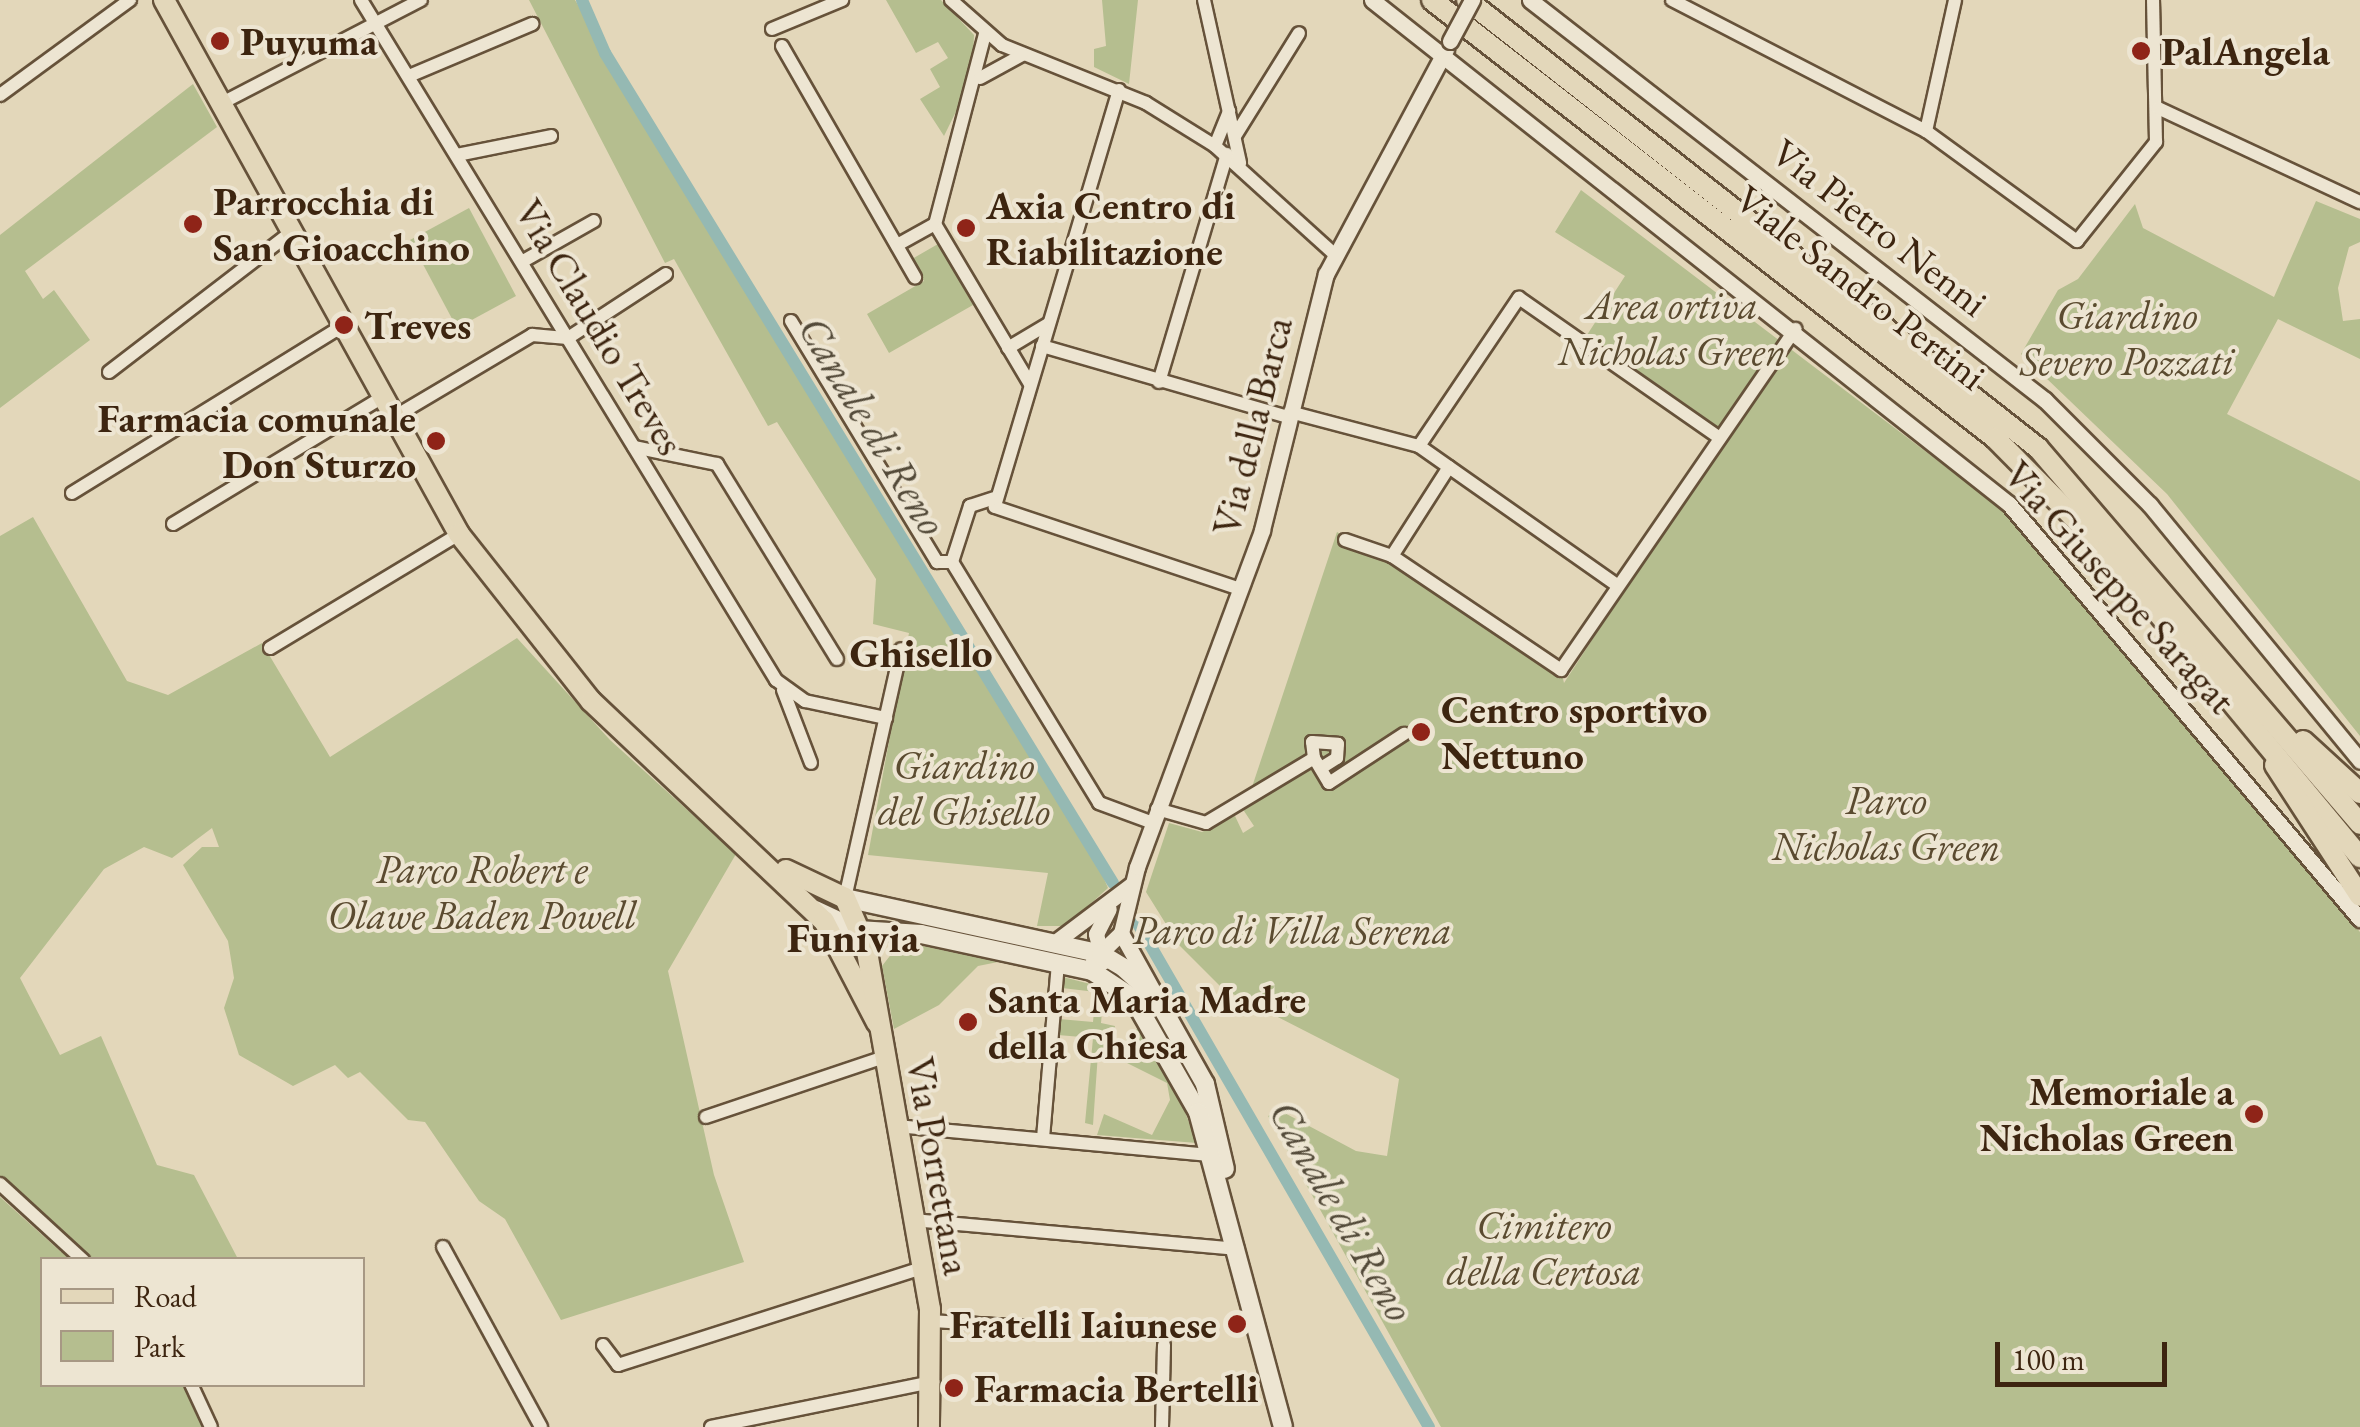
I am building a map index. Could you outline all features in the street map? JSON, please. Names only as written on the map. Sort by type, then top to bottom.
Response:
[{"type":"main road","points":[[164,0],[459,534],[591,702],[770,862],[846,898],[1101,954],[1156,996],[1214,1106],[1238,1249],[1283,1427]]},
{"type":"main road","name":"Viale Sandro Pertini","points":[[1432,0],[1996,438],[2105,548],[2360,857]]},
{"type":"main road","name":"Viale Sandro Pertini","points":[[1470,0],[2038,448],[2360,824]]},
{"type":"main road","points":[[2271,716],[2360,793]]},
{"type":"main road","points":[[2264,741],[2292,802],[2360,896]]},
{"type":"main road","name":"Via Porrettana","points":[[770,862],[815,910],[847,953],[877,1024]]},
{"type":"main road","name":"Via Porrettana","points":[[846,898],[862,931],[931,1322],[933,1382],[929,1427]]},
{"type":"main road","points":[[815,910],[862,931],[1067,965],[1108,978],[1149,1019],[1212,1155],[1227,1197]]},
{"type":"street","points":[[0,95],[130,0]]},
{"type":"street","name":"Via Claudio Treves","points":[[361,0],[525,260],[568,338],[782,687],[811,763]]},
{"type":"street","points":[[222,103],[421,0]]},
{"type":"street","points":[[772,29],[842,0]]},
{"type":"street","points":[[951,0],[985,34],[1022,55],[1120,90],[1221,150],[1240,163],[1334,254]]},
{"type":"street","points":[[1204,0],[1240,163]]},
{"type":"street","name":"Via Giuseppe Saragat","points":[[1372,0],[1958,457],[2061,558],[2360,919]]},
{"type":"street","name":"Via della Barca","points":[[1121,932],[1131,885],[1240,588],[1334,254],[1470,0]]},
{"type":"street","name":"Via Pietro Nenni","points":[[1530,0],[2045,400],[2150,505],[2360,761]]},
{"type":"street","points":[[1672,0],[1926,131],[2077,241],[2154,148],[2158,108],[2153,0]]},
{"type":"street","points":[[1926,131],[1955,0]]},
{"type":"street","points":[[408,76],[532,24]]},
{"type":"street","points":[[1235,136],[1299,33]]},
{"type":"street","points":[[897,245],[936,224],[978,80],[985,34]]},
{"type":"street","points":[[782,46],[915,277]]},
{"type":"street","points":[[978,80],[1022,55]]},
{"type":"street","points":[[994,498],[1120,90]]},
{"type":"street","points":[[2158,108],[2360,202]]},
{"type":"street","points":[[1230,109],[1253,110]]},
{"type":"street","points":[[1159,382],[1230,109]]},
{"type":"street","points":[[457,155],[550,136]]},
{"type":"street","points":[[525,260],[594,221]]},
{"type":"street","points":[[936,224],[1030,384]]},
{"type":"street","points":[[109,372],[293,231]]},
{"type":"street","points":[[532,335],[568,338],[582,324],[666,274]]},
{"type":"street","points":[[1418,446],[1519,298],[1720,438]]},
{"type":"street","points":[[394,417],[532,335],[553,312],[582,324]]},
{"type":"street","points":[[790,322],[939,565],[952,562]]},
{"type":"street","points":[[1008,348],[1048,324]]},
{"type":"street","points":[[72,493],[344,325]]},
{"type":"street","points":[[1345,540],[1392,556],[1561,670],[1795,328]]},
{"type":"street","points":[[1042,346],[1159,382],[1418,446],[1618,586]]},
{"type":"street","points":[[172,524],[383,397]]},
{"type":"street","points":[[634,447],[717,464],[836,660]]},
{"type":"street","points":[[1392,556],[1449,467]]},
{"type":"street","points":[[994,498],[970,506],[952,562],[1099,803],[1206,823],[1318,763],[1329,782],[1404,734]]},
{"type":"street","points":[[994,498],[1013,518],[1240,588]]},
{"type":"street","points":[[270,648],[459,534]]},
{"type":"street","points":[[846,898],[900,650]]},
{"type":"street","points":[[782,687],[886,718]]},
{"type":"street","name":"Via della Barca","points":[[1054,943],[1114,902],[1131,885]]},
{"type":"street","name":"Via della Barca","points":[[1108,978],[1096,934],[1114,902]]},
{"type":"street","points":[[1043,1138],[1067,965],[1101,954],[1121,932],[1156,996]]},
{"type":"street","points":[[706,1117],[884,1056]]},
{"type":"street","points":[[897,1126],[1212,1155]]},
{"type":"street","points":[[0,1184],[80,1257]]},
{"type":"street","points":[[913,1220],[1238,1249]]},
{"type":"street","points":[[443,1247],[541,1427]]},
{"type":"street","points":[[603,1345],[618,1364],[922,1268]]},
{"type":"street","name":"Via Porrettana","points":[[931,1322],[1044,1328]]},
{"type":"street","points":[[1162,1427],[1164,1345]]},
{"type":"street","points":[[711,1427],[933,1382]]},
{"type":"street","points":[[191,1387],[211,1427]]},
{"type":"green space","name":"Giardino del Ghisello","points":[[529,0],[575,0],[1099,867],[1108,888],[1066,926],[1037,926],[1048,873],[868,855],[909,633],[873,624],[876,579],[777,422],[768,426],[674,259],[665,263]]},
{"type":"green space","points":[[886,0],[941,0],[974,35],[972,79],[944,136],[920,99],[940,87],[930,69],[948,58],[938,42],[916,53]]},
{"type":"green space","points":[[1102,0],[1138,0],[1129,84],[1094,67],[1094,49],[1106,46]]},
{"type":"green space","points":[[193,84],[217,127],[25,271],[43,299],[54,290],[90,340],[0,408],[0,235]]},
{"type":"green space","points":[[1581,190],[2016,520],[2360,932],[2360,1427],[1441,1427],[1268,1116],[1279,1110],[1356,1151],[1387,1156],[1399,1079],[1223,989],[1179,945],[1146,892],[1169,823],[1202,832],[1235,816],[1243,833],[1254,826],[1244,811],[1337,532],[1499,628],[1561,670],[1564,683],[1727,433],[1587,335],[1625,276],[1555,232]]},
{"type":"green space","name":"Giardino Severo Pozzati","points":[[2316,201],[2360,219],[2360,242],[2349,247],[2338,288],[2343,321],[2360,319],[2360,359],[2278,319],[2227,414],[2360,481],[2360,736],[2167,494],[2021,354],[2058,290],[2078,279],[2135,204],[2143,228],[2274,297]]},
{"type":"green space","points":[[469,208],[516,296],[457,328],[410,240]]},
{"type":"green space","points":[[938,244],[973,305],[889,353],[867,314],[924,281],[912,259]]},
{"type":"green space","name":"Parco Robert e Olawe Baden Powell","points":[[33,517],[127,681],[168,695],[262,643],[330,757],[517,638],[610,740],[736,854],[668,971],[714,1175],[744,1262],[561,1320],[505,1219],[479,1201],[425,1122],[408,1120],[360,1072],[348,1078],[335,1065],[293,1086],[239,1055],[224,1008],[234,978],[228,941],[183,865],[202,847],[219,847],[212,828],[172,858],[144,847],[104,869],[20,978],[60,1055],[101,1036],[157,1165],[194,1175],[237,1257],[40,1257],[40,1387],[200,1387],[219,1427],[0,1427],[0,1197],[61,1252],[72,1246],[0,1180],[0,536]]},
{"type":"green space","points":[[900,943],[998,962],[978,966],[939,1005],[894,1029],[882,966]]},
{"type":"green space","points":[[1063,977],[1102,987],[1128,1009],[1103,1002],[1101,1023],[1115,1026],[1112,1054],[1098,1053],[1093,1125],[1085,1123],[1093,1038],[1058,1035],[1059,1019],[1093,1022],[1096,992],[1062,988]]},
{"type":"green space","points":[[1141,1027],[1180,1099],[1197,1143],[1097,1135],[1104,1114],[1152,1135],[1170,1100],[1167,1083],[1125,1062],[1127,1035]]},
{"type":"waterway","name":"Canale di Reno","points":[[582,0],[605,53],[1113,883]]},
{"type":"waterway","name":"Canale di Reno","points":[[1138,924],[1429,1427]]},
{"type":"place","name":"Puyuma","points":[[220,41]]},
{"type":"place","name":"PalAngela","points":[[2141,51]]},
{"type":"place","name":"Parrocchia di San Gioacchino","points":[[193,224]]},
{"type":"place","name":"Axia Centro di Riabilitazione","points":[[966,228]]},
{"type":"place","name":"Treves","points":[[344,325]]},
{"type":"place","name":"Farmacia comunale Don Sturzo","points":[[436,441]]},
{"type":"place","name":"Centro sportivo Nettuno","points":[[1421,732]]},
{"type":"place","name":"Santa Maria Madre della Chiesa","points":[[968,1022]]},
{"type":"place","name":"Memoriale a Nicholas Green","points":[[2254,1114]]},
{"type":"place","name":"Fratelli Iaiunese","points":[[1237,1324]]},
{"type":"place","name":"Farmacia Bertelli","points":[[954,1388]]},
{"type":"district","name":"Ghisello","points":[[921,653]]},
{"type":"district","name":"Funivia","points":[[853,938]]},
{"type":"park label","name":"Area ortiva Nicholas Green","points":[[1672,328]]},
{"type":"park label","name":"Parco Nicholas Green","points":[[1886,823]]},
{"type":"park label","name":"Parco di Villa Serena","points":[[1292,930]]},
{"type":"park label","name":"Cimitero della Certosa","points":[[1544,1248]]}]
